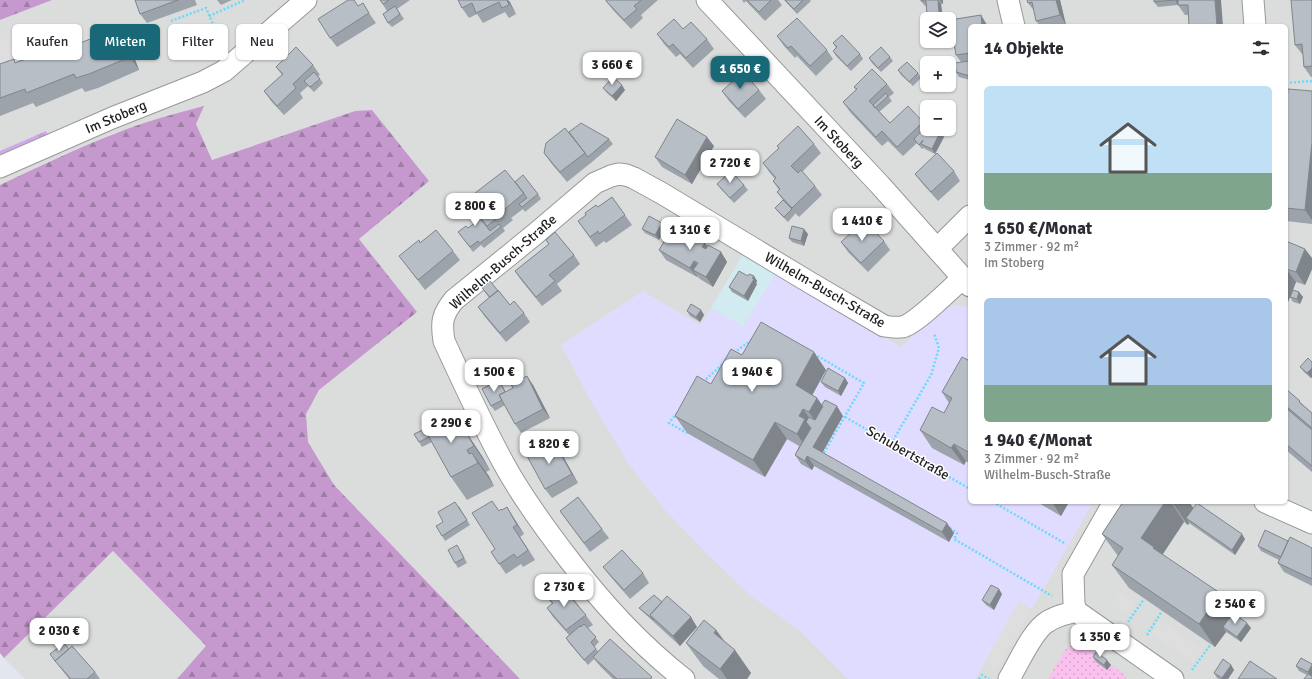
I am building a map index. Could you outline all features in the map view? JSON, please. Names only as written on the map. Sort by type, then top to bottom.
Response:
[{"type":"street","name":"Im Stoberg","points":[[0,168],[112,118],[203,82],[224,71],[306,0]]},
{"type":"street","name":"Im Stoberg","points":[[707,0],[880,185],[966,282]]},
{"type":"street","points":[[1008,0],[1014,24]]},
{"type":"street","points":[[1253,0],[1255,24]]},
{"type":"street","name":"Wilhelm-Busch-Straße","points":[[684,679],[652,652],[622,623],[583,578],[534,514],[504,465],[444,341],[441,327],[447,309],[454,300],[595,183],[619,174],[634,178],[663,194],[884,326],[895,328],[904,327],[966,282]]},
{"type":"street","points":[[937,249],[968,218]]},
{"type":"street","points":[[1113,504],[1073,574],[1074,604],[1076,611],[1174,677]]},
{"type":"street","points":[[1269,504],[1312,523]]},
{"type":"street","points":[[1010,679],[1024,653],[1042,626],[1052,619],[1076,611]]},
{"type":"path","points":[[209,16],[245,0]]},
{"type":"path","points":[[171,21],[206,8],[231,66]]},
{"type":"path","points":[[1288,83],[1312,81]]},
{"type":"path","points":[[733,354],[754,338]]},
{"type":"path","points":[[891,444],[931,375],[939,348]]},
{"type":"path","points":[[813,354],[864,383],[822,456]]},
{"type":"path","points":[[700,386],[728,358]]},
{"type":"path","points":[[678,412],[669,423],[687,433]]},
{"type":"path","name":"Schubertstraße","points":[[845,417],[968,488]]},
{"type":"path","points":[[997,504],[1069,545]]},
{"type":"path","points":[[944,525],[957,533],[954,539],[1043,590]]},
{"type":"path","points":[[1117,639],[1144,599]]},
{"type":"path","points":[[1135,652],[1162,611]]},
{"type":"path","points":[[1174,677],[1211,644]]},
{"type":"path","points":[[979,679],[982,675],[990,679]]},
{"type":"shaded area","points":[[52,0],[1312,0],[1312,679],[520,679],[334,485],[308,442],[306,414],[319,390],[417,312],[359,239],[429,181],[372,110],[355,111],[212,160],[196,124],[204,106],[114,133],[58,157],[0,185],[0,20]]},
{"type":"shaded area","points":[[6,30],[12,50],[12,60],[15,60],[16,64],[0,69],[0,32]]},
{"type":"shaded area","points":[[743,254],[776,273],[743,327],[711,308]]},
{"type":"shaded area","points":[[776,273],[901,347],[945,308],[958,305],[968,308],[968,504],[1092,504],[1032,609],[1019,602],[975,679],[848,679],[800,631],[751,596],[707,554],[665,510],[628,463],[593,405],[561,345],[643,291],[700,325],[711,308],[743,327]]},
{"type":"shaded area","points":[[113,551],[206,647],[177,679],[25,679],[4,658]]},
{"type":"shaded area","points":[[1120,593],[1135,603],[1126,616],[1111,606]]},
{"type":"shaded area","points":[[1019,601],[1032,609],[996,670],[984,663]]},
{"type":"shaded area","points":[[1160,620],[1202,649],[1194,662],[1151,634]]},
{"type":"shaded area","points":[[1074,644],[1084,646],[1091,650],[1100,657],[1097,662],[1107,669],[1111,665],[1125,675],[1126,679],[1048,679],[1066,649]]},
{"type":"green space","points":[[0,0],[52,0],[0,20]]},
{"type":"green space","points":[[204,106],[196,124],[212,160],[355,111],[372,110],[429,181],[359,239],[417,312],[319,390],[306,414],[308,442],[334,485],[520,679],[177,679],[206,646],[113,551],[4,658],[0,653],[0,185],[99,140],[159,118]]},
{"type":"green space","points":[[46,131],[48,135],[0,155],[0,151]]},
{"type":"building","points":[[135,0],[178,0],[140,14]]},
{"type":"building","points":[[348,0],[354,0],[358,6],[363,3],[369,13],[330,38],[318,19]]},
{"type":"building","points":[[380,0],[389,0],[383,4]]},
{"type":"building","points":[[458,0],[507,0],[509,5],[502,8],[499,2],[476,13],[472,3],[462,8]]},
{"type":"building","points":[[606,0],[641,0],[634,6],[637,9],[624,20]]},
{"type":"building","points":[[747,0],[771,0],[759,12]]},
{"type":"building","points":[[785,0],[803,0],[794,9]]},
{"type":"building","points":[[938,0],[939,12],[927,12],[926,1],[921,1]]},
{"type":"building","points":[[1027,0],[1056,0],[1060,15],[1036,21],[1032,2],[1028,3]]},
{"type":"building","points":[[1154,0],[1175,0],[1154,2]]},
{"type":"building","points":[[1178,0],[1215,0],[1217,24],[1189,24],[1188,5],[1178,5]]},
{"type":"building","points":[[1291,0],[1312,0],[1312,66],[1304,67],[1302,44],[1295,45]]},
{"type":"building","points":[[395,6],[400,14],[388,23],[383,14]]},
{"type":"building","points":[[981,15],[982,24],[968,24],[968,53],[956,55],[955,48],[956,19]]},
{"type":"building","points":[[797,18],[827,50],[810,66],[791,46],[788,48],[777,36]]},
{"type":"building","points":[[674,19],[683,29],[691,22],[707,39],[686,58],[673,44],[669,47],[657,34]]},
{"type":"building","points":[[842,35],[860,54],[847,66],[833,51],[837,47],[833,43]]},
{"type":"building","points":[[90,39],[90,60],[123,60],[89,74],[76,78],[74,74],[26,93],[25,89],[0,98],[0,64],[12,60],[14,60],[15,63],[23,60],[82,60],[82,42]]},
{"type":"building","points":[[296,47],[313,65],[293,84],[296,88],[277,106],[264,91],[283,74],[276,67],[283,60],[288,60],[288,55]]},
{"type":"building","points":[[881,47],[890,57],[878,68],[869,58]]},
{"type":"building","points":[[968,61],[968,75],[956,72],[956,63]]},
{"type":"building","points":[[907,62],[918,73],[909,82],[898,70]]},
{"type":"building","points":[[872,69],[887,84],[869,101],[890,123],[908,106],[920,119],[920,125],[897,147],[882,131],[876,137],[843,102],[857,89],[854,87]]},
{"type":"building","points":[[314,72],[320,79],[310,87],[304,81]]},
{"type":"building","points":[[743,72],[759,90],[738,109],[722,91]]},
{"type":"building","points":[[613,77],[622,85],[612,96],[603,88]]},
{"type":"building","points":[[1288,89],[1312,91],[1312,142],[1305,210],[1288,208]]},
{"type":"building","points":[[886,93],[888,96],[875,108],[873,105]]},
{"type":"building","points":[[677,119],[707,137],[685,175],[655,157]]},
{"type":"building","points":[[581,123],[609,139],[588,157],[569,132]]},
{"type":"building","points":[[798,126],[814,144],[791,166],[798,173],[801,170],[815,186],[792,208],[777,192],[780,189],[773,181],[776,178],[763,163],[779,148],[777,146]]},
{"type":"building","points":[[565,128],[585,153],[560,172],[544,153],[546,143]]},
{"type":"building","points":[[920,132],[920,136],[938,136],[932,149],[921,144],[923,140],[919,145],[914,139]]},
{"type":"building","points":[[937,153],[954,171],[931,192],[915,174]]},
{"type":"building","points":[[505,170],[524,193],[505,209],[506,211],[487,226],[466,200]]},
{"type":"building","points":[[731,171],[744,185],[730,198],[717,184]]},
{"type":"building","points":[[523,175],[538,194],[522,207],[519,204],[527,198],[515,182]]},
{"type":"building","points":[[469,195],[470,197],[466,200],[490,231],[499,224],[501,227],[480,243],[478,241],[470,247],[458,232],[466,226],[468,228],[475,223],[460,203]]},
{"type":"building","points":[[612,197],[625,215],[599,234],[598,231],[590,237],[578,221],[586,215],[585,213],[596,205],[598,207]]},
{"type":"building","points":[[783,200],[792,209],[784,217],[775,208]]},
{"type":"building","points":[[649,216],[662,223],[655,235],[642,229]]},
{"type":"building","points":[[864,221],[884,241],[861,263],[841,242]]},
{"type":"building","points":[[674,225],[705,243],[702,247],[706,249],[708,245],[721,252],[706,277],[693,270],[698,263],[694,261],[690,268],[659,250]]},
{"type":"building","points":[[792,226],[804,229],[801,241],[789,238]]},
{"type":"building","points":[[436,230],[453,251],[418,280],[399,256],[419,240],[420,243]]},
{"type":"building","points":[[555,232],[574,255],[549,275],[555,281],[536,297],[515,271],[549,244],[546,240]]},
{"type":"building","points":[[1288,242],[1305,249],[1296,272],[1288,270]]},
{"type":"building","points":[[739,271],[748,276],[749,274],[754,276],[752,278],[754,279],[744,296],[729,287]]},
{"type":"building","points":[[490,281],[498,291],[490,297],[482,288]]},
{"type":"building","points":[[498,290],[510,305],[514,301],[524,313],[500,333],[478,307]]},
{"type":"building","points":[[1293,290],[1299,292],[1297,299],[1290,297]]},
{"type":"building","points":[[691,304],[701,310],[696,317],[687,311]]},
{"type":"building","points":[[761,322],[814,352],[796,385],[817,398],[809,412],[803,409],[799,416],[805,419],[797,434],[775,422],[753,460],[675,416],[697,376],[711,384],[731,349],[742,355]]},
{"type":"building","points":[[962,357],[968,360],[968,452],[954,444],[951,448],[920,430],[932,407],[944,413],[952,398],[942,392]]},
{"type":"building","points":[[1308,358],[1312,362],[1312,368],[1307,373],[1300,367]]},
{"type":"building","points":[[828,368],[845,378],[838,391],[821,382]]},
{"type":"building","points":[[527,376],[543,409],[515,424],[499,395],[513,388],[511,384]]},
{"type":"building","points":[[499,380],[505,392],[499,395],[502,400],[491,406],[482,389]]},
{"type":"building","points":[[1288,391],[1312,413],[1312,428],[1288,408]]},
{"type":"building","points":[[825,400],[837,406],[813,447],[947,523],[942,532],[807,456],[805,461],[795,455],[811,428],[806,422],[809,417],[815,420]]},
{"type":"building","points":[[1288,410],[1312,430],[1312,466],[1288,446]]},
{"type":"building","points":[[447,411],[460,436],[466,432],[474,446],[467,450],[469,454],[472,453],[478,463],[451,477],[423,426]]},
{"type":"building","points":[[425,429],[429,437],[419,442],[414,434]]},
{"type":"building","points":[[553,441],[572,474],[545,489],[527,456]]},
{"type":"building","points":[[541,442],[544,447],[528,456],[525,451]]},
{"type":"building","points":[[578,497],[602,529],[584,543],[560,511]]},
{"type":"building","points":[[492,501],[499,511],[507,507],[517,525],[513,527],[528,550],[517,558],[514,554],[499,564],[491,552],[495,549],[472,513]]},
{"type":"building","points":[[455,502],[467,520],[442,536],[436,526],[443,522],[438,512]]},
{"type":"building","points":[[1122,504],[1164,504],[1141,538],[1154,547],[1153,548],[1220,593],[1199,624],[1112,565],[1123,548],[1102,534]]},
{"type":"building","points":[[1196,504],[1198,504],[1242,534],[1232,550],[1186,518]]},
{"type":"building","points":[[1265,530],[1288,541],[1281,557],[1258,546]]},
{"type":"building","points":[[1290,537],[1312,548],[1312,579],[1278,563]]},
{"type":"building","points":[[457,545],[464,558],[455,563],[448,550]]},
{"type":"building","points":[[622,550],[643,573],[624,590],[603,567]]},
{"type":"building","points":[[561,584],[586,615],[566,630],[547,608],[553,603],[546,596]]},
{"type":"building","points":[[991,585],[999,589],[990,605],[982,600]]},
{"type":"building","points":[[654,595],[662,602],[650,615],[654,620],[639,608]]},
{"type":"building","points":[[667,596],[691,617],[673,636],[650,615]]},
{"type":"building","points":[[1233,613],[1247,623],[1237,637],[1223,627]]},
{"type":"building","points":[[704,620],[716,630],[714,633],[735,650],[720,669],[686,643]]},
{"type":"building","points":[[584,624],[596,637],[591,642],[596,649],[584,660],[566,638]]},
{"type":"building","points":[[610,639],[652,677],[650,679],[617,679],[593,657]]},
{"type":"building","points":[[64,643],[69,649],[55,661],[50,654]]},
{"type":"building","points":[[72,646],[95,672],[87,679],[71,679],[55,661]]},
{"type":"building","points":[[1096,652],[1107,660],[1104,665],[1093,657]]},
{"type":"building","points":[[1301,658],[1312,664],[1308,672],[1296,666]]},
{"type":"building","points":[[1223,659],[1231,665],[1222,678],[1214,673]]},
{"type":"building","points":[[1250,661],[1277,679],[1238,679]]},
{"type":"building","points":[[1308,674],[1312,676],[1312,679],[1304,679]]}]
